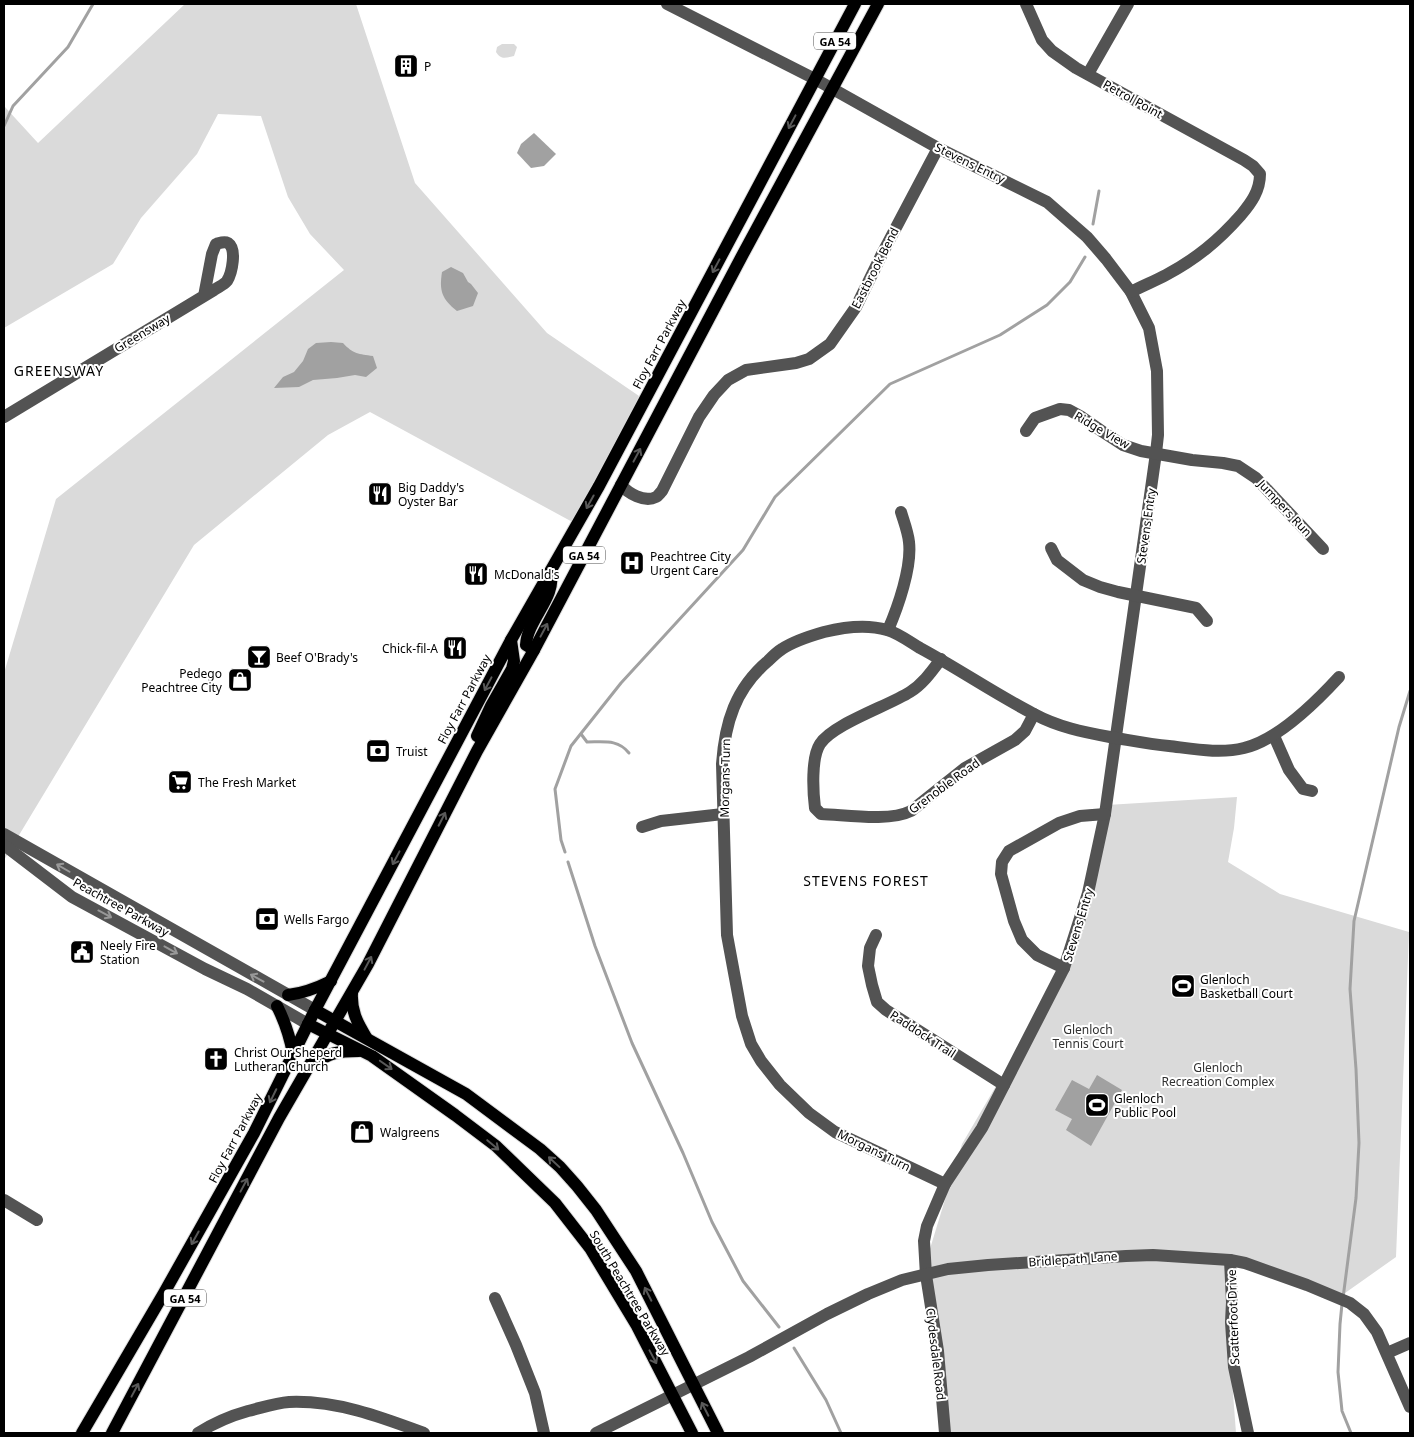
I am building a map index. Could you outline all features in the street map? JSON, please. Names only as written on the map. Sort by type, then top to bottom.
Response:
[{"type":"main road","name":"Floy Farr Parkway","points":[[82,1433],[164,1293],[254,1133],[315,1010],[511,640],[599,486],[855,4]]},
{"type":"main road","points":[[833,89],[877,5]]},
{"type":"main road","name":"GA 54","points":[[112,1433],[279,1118],[368,964],[477,751],[534,650],[743,254],[833,89]]},
{"type":"main road","points":[[534,650],[526,645],[526,638],[551,587],[552,578],[550,572]]},
{"type":"main road","points":[[477,751],[475,743],[477,736],[512,669],[514,661],[511,640]]},
{"type":"main road","points":[[288,995],[300,994],[331,981]]},
{"type":"main road","points":[[352,992],[351,1004],[354,1017],[366,1037]]},
{"type":"main road","points":[[277,1006],[285,1022],[293,1054]]},
{"type":"main road","points":[[315,1010],[366,1037]]},
{"type":"main road","name":"South Peachtree Parkway","points":[[308,1024],[372,1056],[418,1088],[496,1146],[555,1203],[590,1248],[637,1326],[692,1433]]},
{"type":"main road","name":"South Peachtree Parkway","points":[[366,1037],[466,1094],[540,1149],[560,1168],[589,1202],[636,1271],[718,1433]]},
{"type":"main road","points":[[310,1065],[329,1054],[344,1051],[361,1051]]},
{"type":"street","name":"Stevens Entry","points":[[668,4],[815,79],[938,148],[1047,202],[1087,237],[1106,259],[1131,292],[1149,328],[1157,370],[1158,435],[1105,814],[1088,894],[1064,968],[982,1128],[945,1184],[928,1226],[924,1242],[926,1275]]},
{"type":"street","name":"Petrol Point","points":[[1026,4],[1042,40],[1052,51],[1076,68],[1244,160],[1260,174],[1258,190],[1249,205],[1216,241],[1202,253],[1180,267],[1131,292]]},
{"type":"street","points":[[1088,74],[1128,4]]},
{"type":"street","name":"Eastbrook Bend","points":[[621,485],[638,497],[655,498],[662,491],[699,417],[714,395],[728,380],[746,370],[809,359],[830,344],[856,307],[938,148]]},
{"type":"street","name":"Greensway","points":[[4,418],[204,296]]},
{"type":"street","name":"Ridge View","points":[[1026,431],[1035,418],[1060,409],[1068,410],[1123,445],[1141,451],[1156,453]]},
{"type":"street","name":"Jumpers Run","points":[[1156,453],[1238,466],[1248,472],[1268,490],[1323,549]]},
{"type":"street","points":[[888,630],[903,586],[909,553],[909,542],[901,512]]},
{"type":"street","points":[[1050,548],[1068,570],[1083,580],[1100,586],[1196,608],[1207,621]]},
{"type":"street","name":"Morgans Turn","points":[[945,1184],[834,1132],[809,1113],[780,1084],[761,1061],[751,1044],[742,1016],[727,935],[722,764],[730,714],[750,677],[782,649],[810,636],[840,628],[865,627],[888,630],[1034,714],[1057,725],[1149,744],[1222,751],[1245,748],[1274,736],[1322,696],[1339,677]]},
{"type":"street","name":"Grenoble Road","points":[[941,659],[922,684],[829,734],[820,744],[815,756],[814,796],[815,808],[821,814],[890,817],[911,811],[965,768],[1016,740],[1034,714]]},
{"type":"street","points":[[1274,736],[1289,770],[1302,789],[1312,791]]},
{"type":"street","points":[[642,827],[660,821],[723,814]]},
{"type":"street","points":[[1064,968],[1037,955],[1022,940],[1014,921],[1001,874],[1002,862],[1009,851],[1059,822],[1080,816],[1105,814]]},
{"type":"street","points":[[6,844],[212,952],[315,1010]]},
{"type":"street","name":"Peachtree Parkway","points":[[6,844],[72,897],[308,1024]]},
{"type":"street","name":"Paddock Trail","points":[[876,935],[870,948],[868,966],[877,1002],[886,1010],[1004,1085]]},
{"type":"street","points":[[205,968],[212,952]]},
{"type":"street","points":[[4,1200],[37,1220]]},
{"type":"street","name":"Bridlepath Lane","points":[[596,1433],[749,1357],[827,1314],[902,1280],[948,1269],[988,1265],[1153,1255],[1230,1260],[1246,1263],[1350,1302],[1364,1314],[1377,1332],[1410,1407]]},
{"type":"street","name":"Scatterfoot Drive","points":[[1230,1260],[1234,1367],[1248,1433]]},
{"type":"street","name":"Clydesdale Road","points":[[926,1275],[938,1351],[945,1433]]},
{"type":"street","points":[[495,1298],[535,1394],[544,1433]]},
{"type":"street","points":[[1387,1353],[1410,1343]]},
{"type":"street","points":[[198,1433],[231,1416],[287,1402],[333,1405],[375,1415],[424,1433]]},
{"type":"green space","points":[[185,4],[356,4],[415,183],[547,333],[639,396],[578,525],[370,412],[328,435],[194,545],[4,860],[4,673],[56,499],[344,270],[310,234],[288,197],[261,116],[218,114],[197,154],[141,218],[113,264],[4,328],[5,107],[38,143]]},
{"type":"green space","points":[[502,44],[514,44],[517,47],[514,56],[504,58],[498,55],[496,52],[497,47]]},
{"type":"green space","name":"Glenloch Recreation Complex","points":[[1237,797],[1228,862],[1280,894],[1409,932],[1396,1257],[1338,1298],[1227,1260],[1228,1327],[1236,1433],[941,1433],[922,1275],[962,1144],[1060,977],[1107,805]]},
{"type":"shaded area","points":[[534,133],[556,154],[544,166],[531,168],[517,153],[521,144]]},
{"type":"shaded area","points":[[451,267],[463,273],[478,293],[473,306],[457,311],[445,298],[441,290],[442,272]]},
{"type":"shaded area","points":[[316,343],[343,343],[356,353],[373,356],[377,368],[366,377],[355,375],[313,380],[299,387],[274,388],[283,377],[294,372],[303,361],[308,349]]},
{"type":"shaded area","name":"Glenloch Public Pool","points":[[1097,1075],[1122,1090],[1091,1146],[1066,1130],[1072,1119],[1055,1110],[1072,1080],[1089,1089]]},
{"type":"waterway","points":[[4,126],[13,106],[68,47],[93,4]]},
{"type":"waterway","points":[[1093,224],[1099,191]]},
{"type":"waterway","points":[[565,852],[561,840],[555,789],[571,746],[621,683],[743,550],[775,497],[890,384],[1000,335],[1047,305],[1070,282],[1085,257]]},
{"type":"waterway","points":[[1343,1298],[1356,1198],[1359,1143],[1350,989],[1354,921],[1399,727],[1410,691]]},
{"type":"waterway","points":[[581,734],[587,742],[615,743],[629,753]]},
{"type":"waterway","points":[[568,862],[595,946],[632,1043],[683,1153],[712,1222],[743,1281],[779,1327]]},
{"type":"waterway","points":[[1342,1304],[1338,1372],[1342,1411],[1351,1433]]},
{"type":"waterway","points":[[794,1348],[826,1400],[841,1433]]},
{"type":"place","name":"P","points":[[406,66]]},
{"type":"place","name":"Big Daddy's Oyster Bar","points":[[380,494]]},
{"type":"place","name":"Peachtree City Urgent Care","points":[[632,563]]},
{"type":"place","name":"McDonald's","points":[[476,574]]},
{"type":"place","name":"Chick-fil-A","points":[[455,648]]},
{"type":"place","name":"Beef O'Brady's","points":[[259,657]]},
{"type":"place","name":"Pedego Peachtree City","points":[[240,680]]},
{"type":"place","name":"Truist","points":[[378,751]]},
{"type":"place","name":"The Fresh Market","points":[[180,782]]},
{"type":"place","name":"Wells Fargo","points":[[267,919]]},
{"type":"place","name":"Neely Fire Station","points":[[82,952]]},
{"type":"place","name":"Glenloch Basketball Court","points":[[1183,986]]},
{"type":"place","name":"Christ Our Sheperd Lutheran Church","points":[[216,1059]]},
{"type":"place","name":"Glenloch Public Pool","points":[[1097,1105]]},
{"type":"place","name":"Walgreens","points":[[362,1132]]},
{"type":"district","name":"GREENSWAY","points":[[59,370]]},
{"type":"district","name":"STEVENS FOREST","points":[[866,880]]},
{"type":"park label","name":"Glenloch Tennis Court","points":[[1088,1036]]}]
